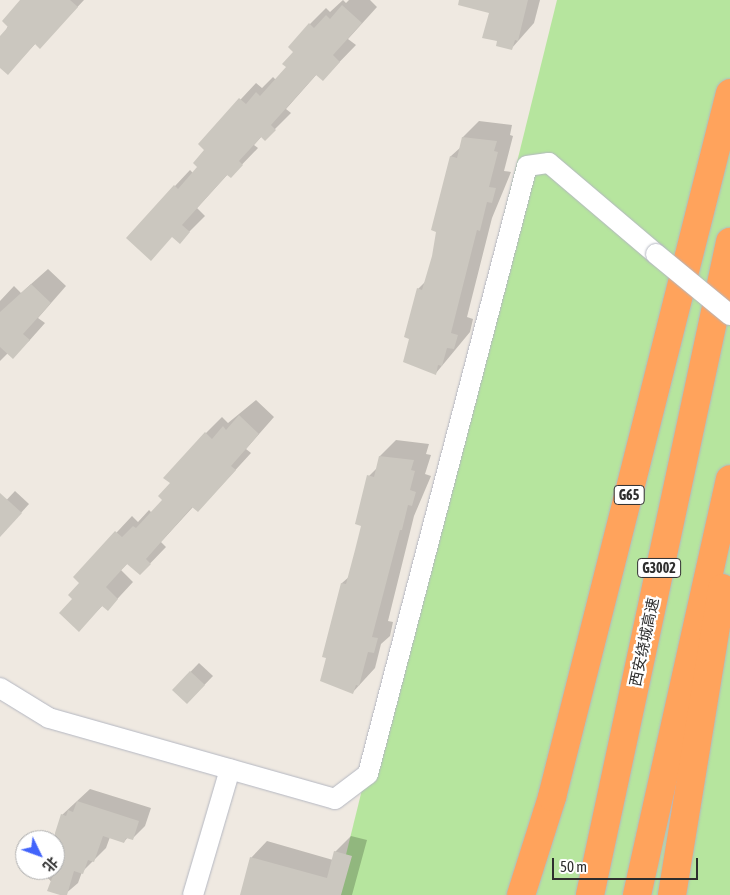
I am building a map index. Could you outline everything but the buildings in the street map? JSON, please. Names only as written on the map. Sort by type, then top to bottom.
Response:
[{"type":"highway","name":"G65","points":[[521,895],[552,797],[730,93]]},
{"type":"highway","name":"西安绕城高速","points":[[590,895],[730,242]]},
{"type":"highway","points":[[637,895],[730,479]]},
{"type":"highway","points":[[672,895],[730,536]]},
{"type":"highway","points":[[529,895],[552,797]]},
{"type":"street","points":[[0,688],[49,718],[335,799],[368,774],[527,166],[549,163],[730,315]]},
{"type":"street","points":[[193,895],[230,770]]},
{"type":"green space","points":[[557,0],[730,0],[730,895],[336,895]]}]
